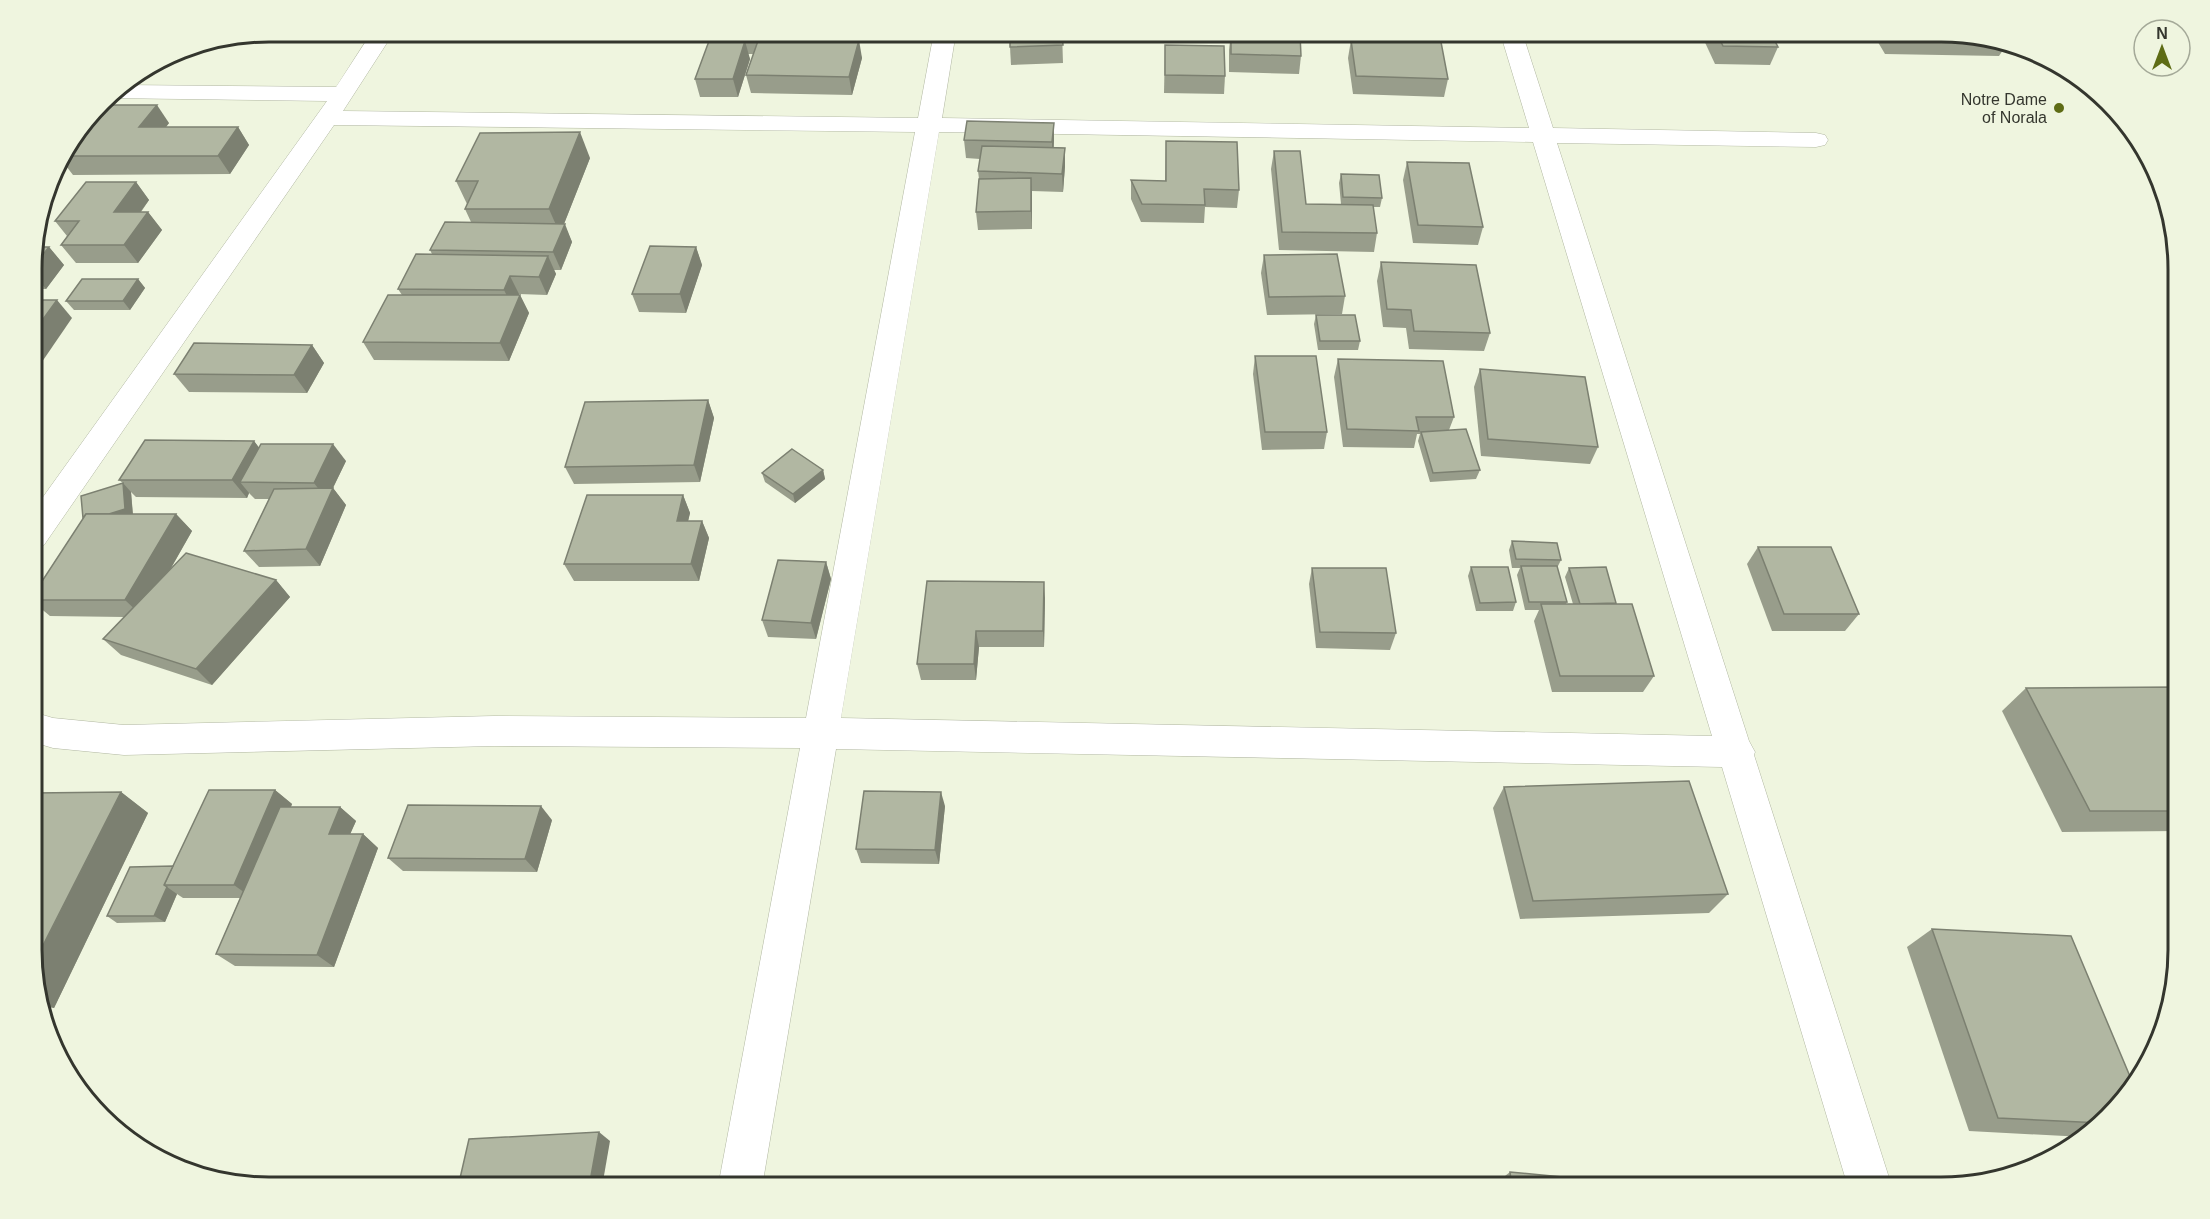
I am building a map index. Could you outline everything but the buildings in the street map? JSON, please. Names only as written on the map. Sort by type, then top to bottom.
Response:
[{"type":"street","points":[[42,523],[327,117],[376,42]]},
{"type":"street","points":[[742,1177],[943,42]]},
{"type":"street","points":[[1514,42],[1737,752],[1867,1177]]},
{"type":"street","points":[[127,92],[342,94]]},
{"type":"street","points":[[327,117],[1816,140]]},
{"type":"street","points":[[42,730],[124,740],[494,731],[820,733],[1737,752]]},
{"type":"place","name":"Notre Dame of Norala","points":[[2059,108]]}]
